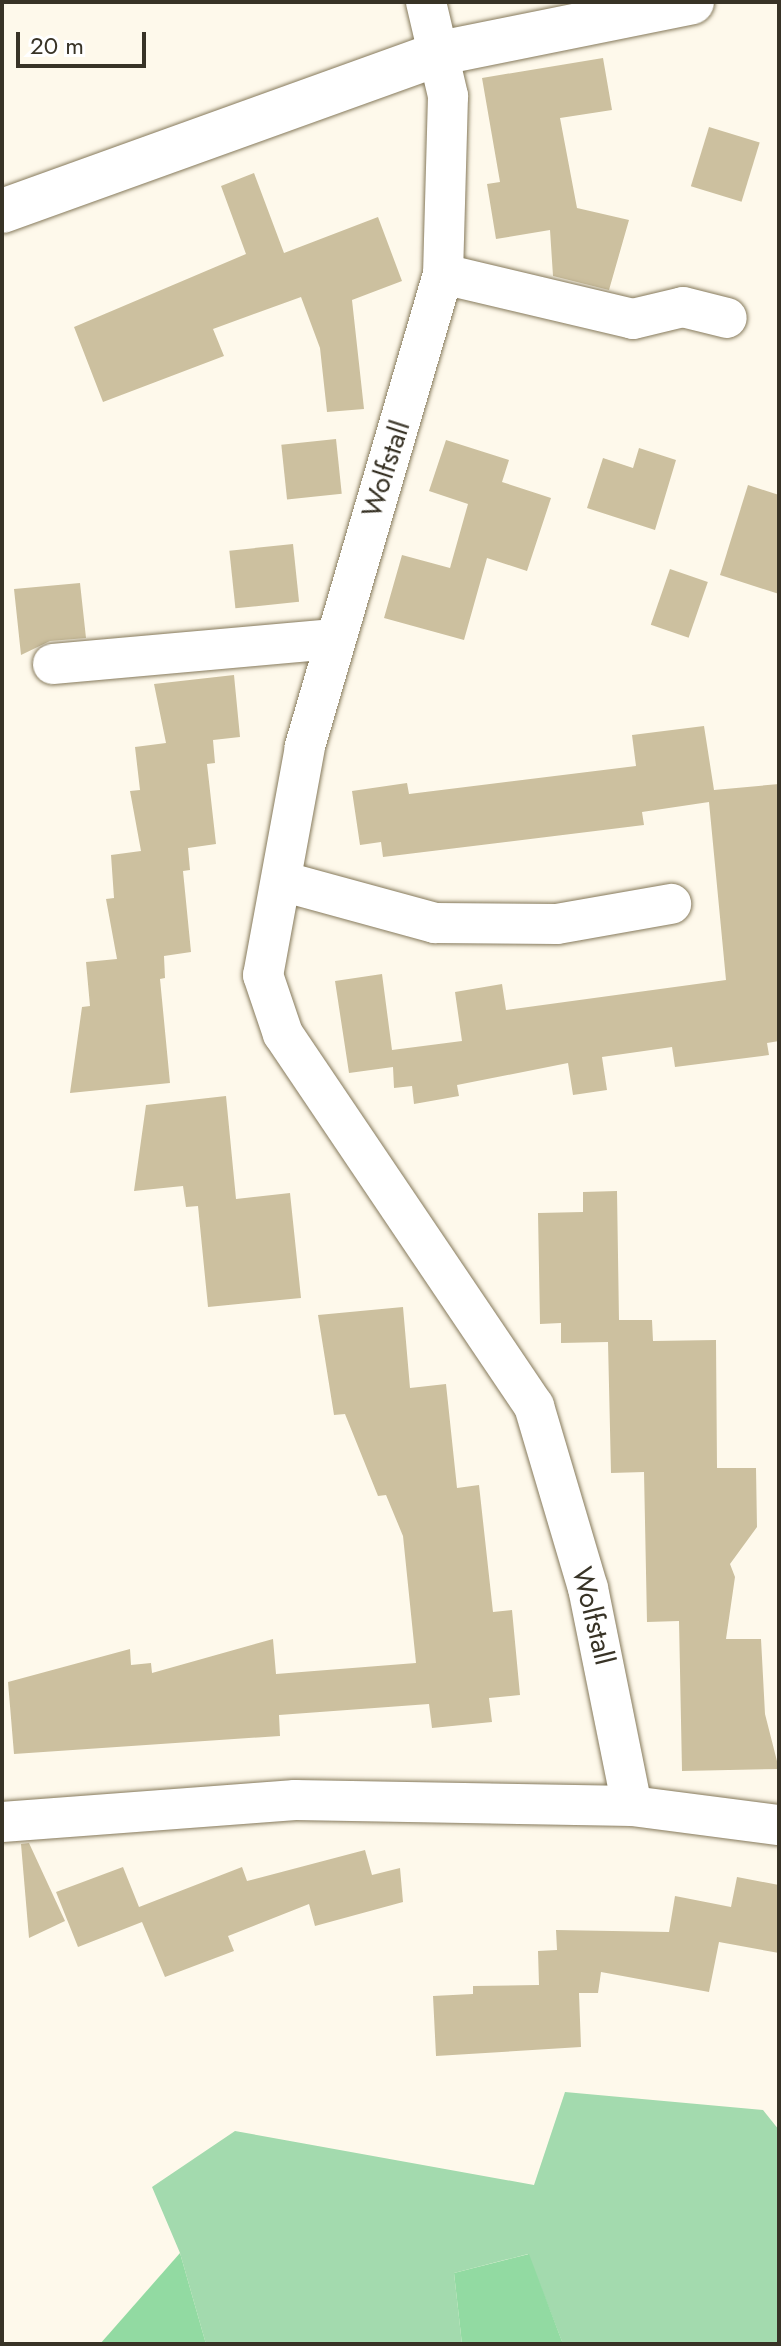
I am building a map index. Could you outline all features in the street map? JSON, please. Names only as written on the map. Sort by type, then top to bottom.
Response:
[{"type":"main road","points":[[2,211],[440,53],[692,2]]},
{"type":"street","name":"Wolfstall","points":[[426,2],[448,96],[443,274],[334,639],[305,747],[285,882],[263,975],[283,1034],[534,1406],[588,1588],[632,1806]]},
{"type":"street","points":[[443,274],[633,319],[683,307],[727,318]]},
{"type":"street","points":[[53,664],[334,639]]},
{"type":"street","points":[[285,882],[435,923],[557,924],[671,904]]},
{"type":"street","points":[[2,1822],[295,1800],[632,1806],[779,1825]]},
{"type":"green space","points":[[565,2092],[763,2110],[779,2130],[779,2344],[563,2344],[528,2254],[454,2273],[462,2344],[206,2344],[180,2253],[152,2187],[235,2131],[534,2185]]},
{"type":"green space","points":[[180,2253],[206,2344],[100,2344]]},
{"type":"green space","points":[[529,2254],[563,2344],[462,2344],[454,2273]]},
{"type":"building","points":[[603,58],[612,110],[560,118],[577,208],[629,220],[609,290],[553,276],[550,230],[496,239],[487,184],[500,182],[482,78]]},
{"type":"building","points":[[709,127],[760,142],[742,202],[691,186]]},
{"type":"building","points":[[254,173],[284,253],[378,217],[402,281],[352,300],[364,409],[327,412],[320,348],[301,297],[213,329],[224,356],[103,402],[74,327],[246,254],[221,186]]},
{"type":"building","points":[[336,439],[342,494],[287,499],[281,445]]},
{"type":"building","points":[[446,440],[509,460],[502,482],[551,498],[527,571],[487,558],[464,640],[384,618],[402,555],[450,568],[468,504],[429,491]]},
{"type":"building","points":[[639,448],[676,460],[655,530],[587,508],[603,458],[633,468]]},
{"type":"building","points":[[748,485],[779,495],[779,594],[720,575]]},
{"type":"building","points":[[293,544],[299,602],[235,608],[229,551]]},
{"type":"building","points":[[670,569],[708,582],[689,638],[651,625]]},
{"type":"building","points":[[80,583],[86,638],[50,641],[21,655],[14,589]]},
{"type":"building","points":[[234,675],[240,737],[213,740],[215,763],[207,764],[216,844],[188,848],[190,870],[183,871],[191,952],[164,956],[165,978],[160,979],[170,1083],[70,1093],[82,1007],[90,1006],[86,962],[117,959],[106,899],[114,898],[111,855],[141,851],[130,791],[140,790],[135,747],[166,743],[154,684]]},
{"type":"building","points":[[704,726],[714,790],[779,784],[779,1041],[767,1043],[769,1055],[675,1067],[672,1047],[602,1057],[607,1090],[573,1095],[568,1063],[457,1085],[459,1096],[414,1104],[412,1086],[394,1088],[393,1067],[349,1073],[335,981],[382,974],[392,1050],[462,1041],[455,992],[502,984],[506,1010],[726,980],[709,802],[642,812],[644,825],[383,857],[381,842],[360,845],[352,791],[407,783],[409,794],[636,766],[632,735]]},
{"type":"building","points":[[226,1096],[236,1199],[290,1193],[301,1298],[208,1307],[198,1206],[186,1207],[183,1186],[134,1191],[146,1105]]},
{"type":"building","points":[[617,1191],[619,1320],[652,1320],[653,1341],[716,1340],[717,1468],[756,1468],[757,1527],[730,1564],[735,1577],[726,1639],[761,1639],[765,1714],[779,1769],[682,1771],[679,1621],[647,1622],[644,1472],[611,1473],[608,1342],[561,1343],[561,1323],[540,1324],[538,1213],[583,1212],[583,1192]]},
{"type":"building","points":[[403,1307],[410,1388],[446,1384],[457,1488],[479,1485],[493,1612],[512,1610],[520,1695],[489,1698],[492,1722],[432,1728],[429,1704],[279,1715],[280,1736],[14,1754],[8,1682],[130,1649],[131,1665],[151,1663],[152,1673],[273,1639],[276,1674],[416,1663],[403,1536],[386,1495],[378,1496],[345,1414],[334,1415],[318,1315]]},
{"type":"building","points":[[29,1843],[65,1921],[29,1938],[21,1844]]},
{"type":"building","points":[[365,1850],[372,1875],[400,1868],[403,1902],[315,1926],[309,1904],[228,1936],[234,1951],[165,1977],[142,1922],[78,1947],[56,1892],[123,1867],[139,1907],[242,1867],[247,1881]]},
{"type":"building","points":[[737,1877],[779,1885],[779,1953],[719,1942],[709,1992],[601,1972],[598,1993],[579,1993],[581,2047],[436,2056],[433,1996],[473,1994],[473,1986],[539,1985],[538,1951],[557,1950],[556,1930],[669,1932],[675,1896],[731,1907]]}]
